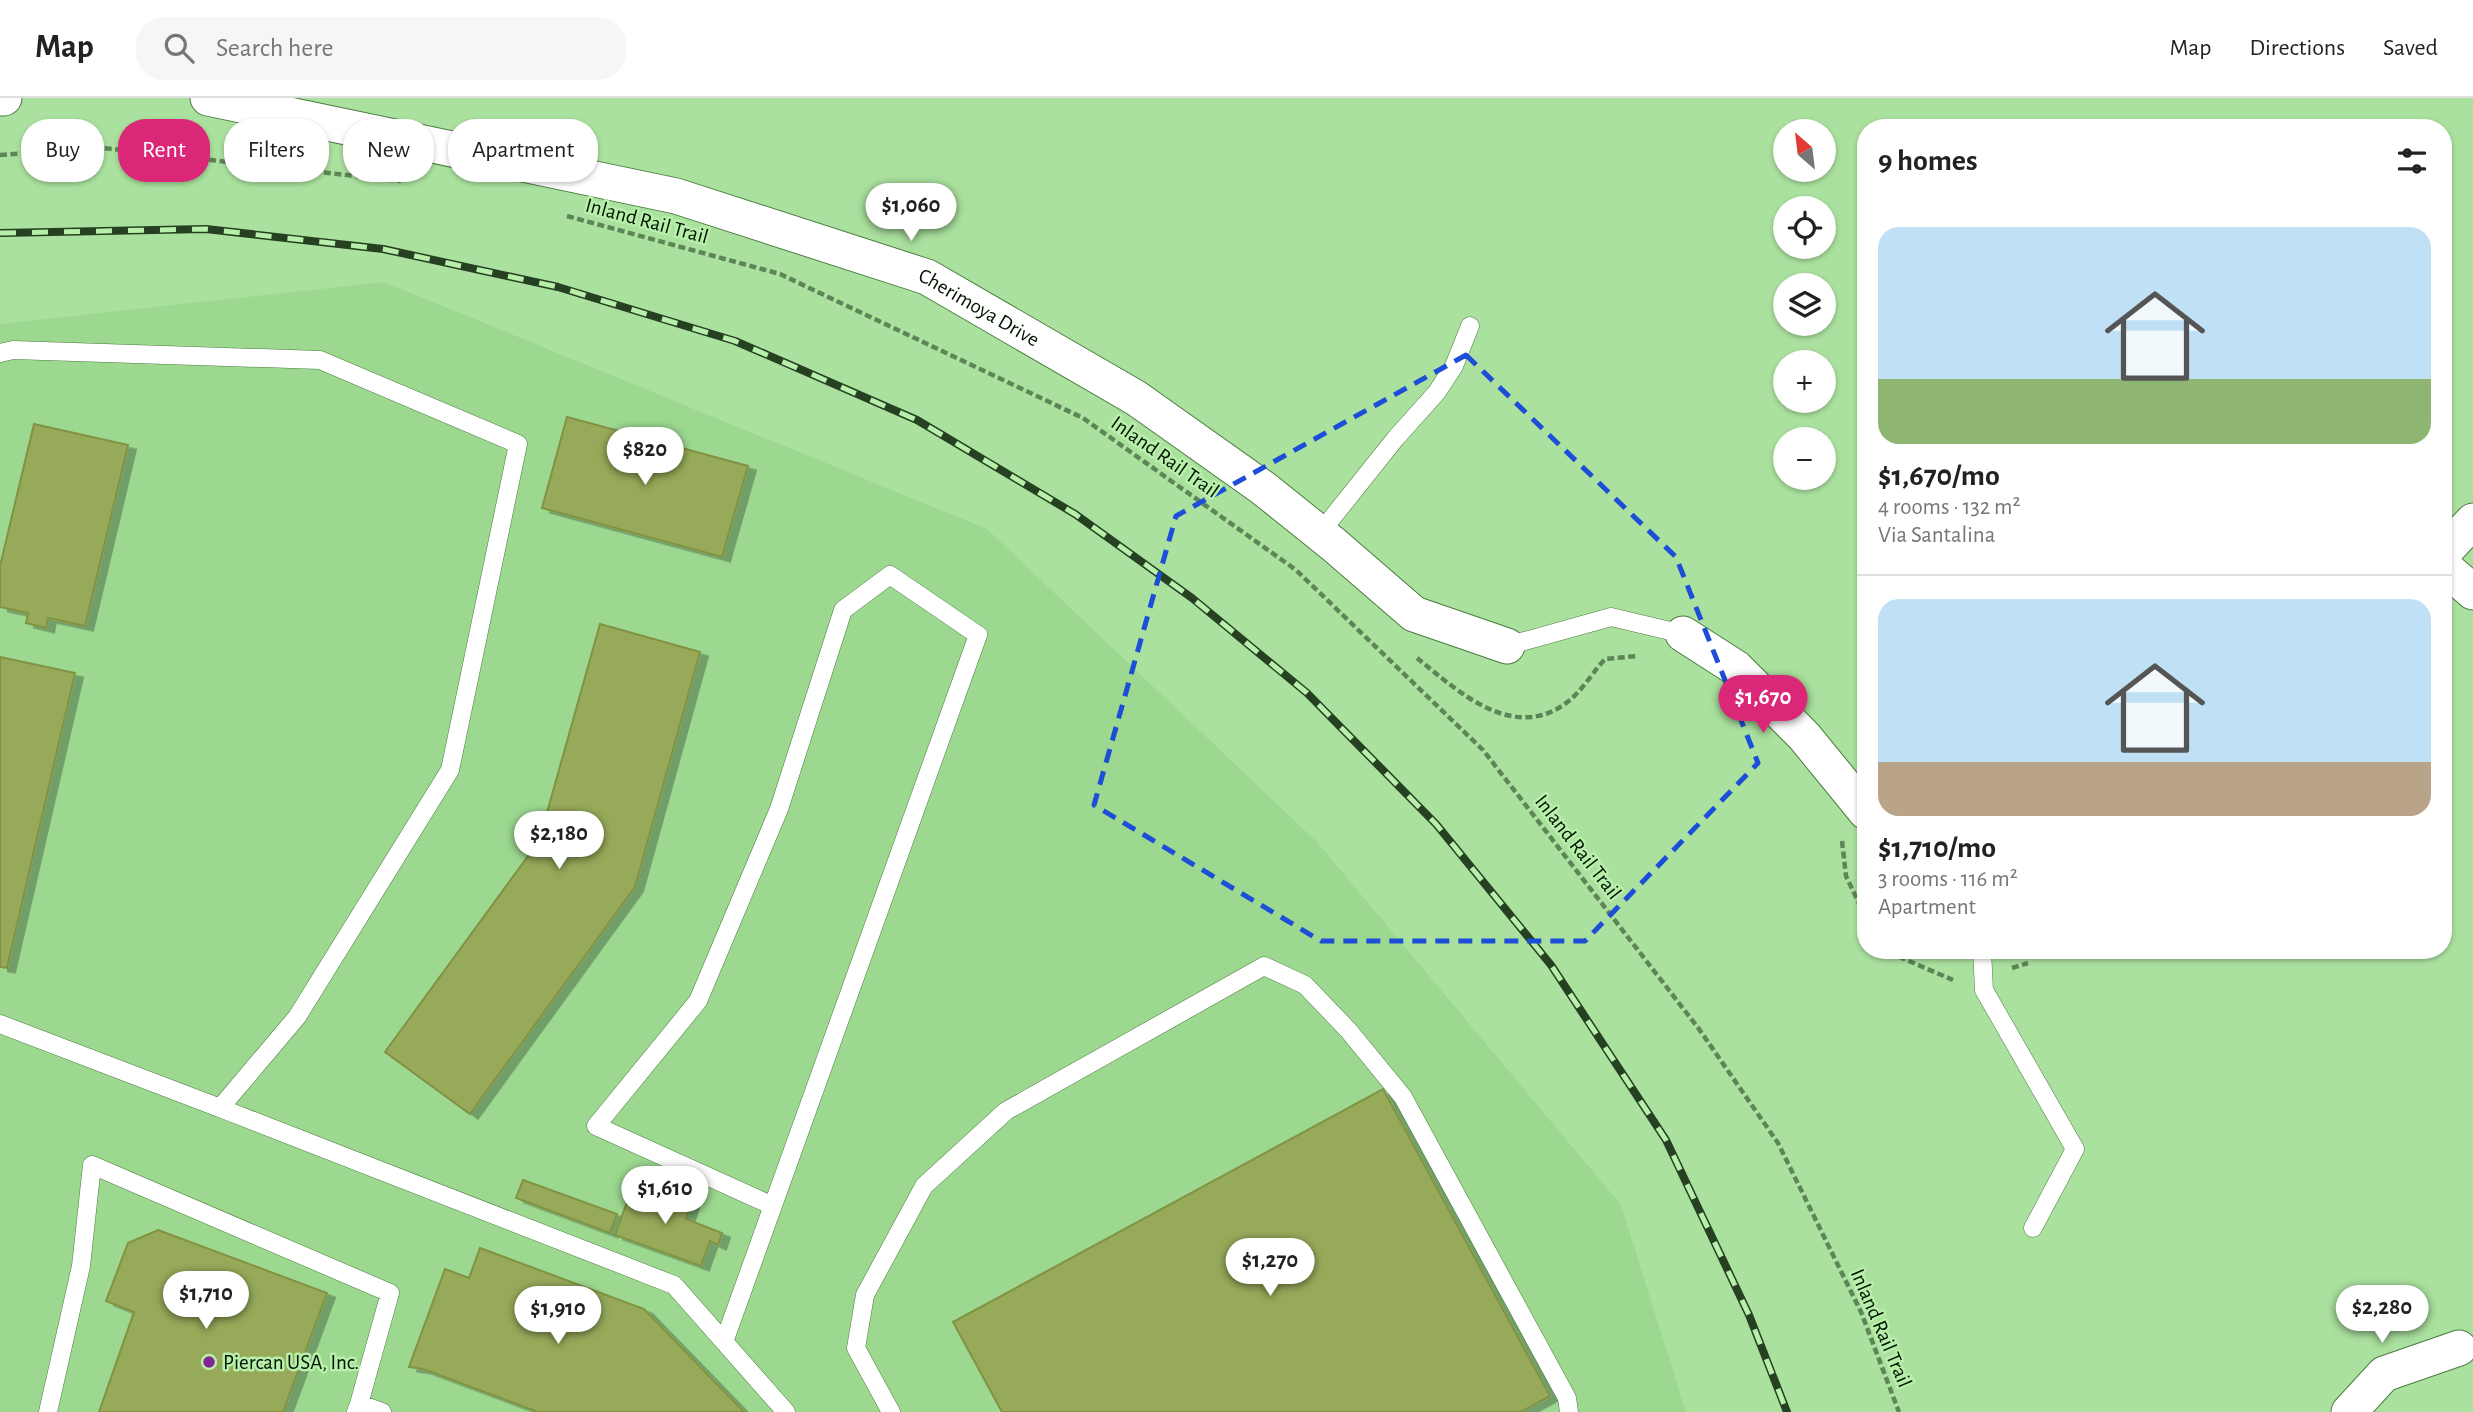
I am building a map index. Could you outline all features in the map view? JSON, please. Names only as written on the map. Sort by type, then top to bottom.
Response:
[{"type":"street","name":"Cherimoya Drive","points":[[208,98],[676,196],[927,277],[1136,398],[1263,488],[1414,614],[1507,646]]},
{"type":"street","points":[[2452,543],[2473,521]]},
{"type":"street","points":[[2452,574],[2473,592]]},
{"type":"street","points":[[1683,634],[1736,668],[1804,736],[1857,801]]},
{"type":"street","points":[[2349,1412],[2384,1374],[2466,1347]]},
{"type":"lane","points":[[1320,533],[1395,439],[1437,392],[1454,366],[1470,326]]},
{"type":"lane","points":[[0,353],[13,350],[320,360],[518,444],[450,770],[297,1017],[220,1108]]},
{"type":"lane","points":[[724,1342],[773,1206],[978,635],[890,575],[843,610],[779,809],[698,1001],[596,1126],[773,1206]]},
{"type":"lane","points":[[1507,646],[1611,617],[1683,634]]},
{"type":"lane","points":[[1982,959],[1984,990],[2075,1149],[2033,1228]]},
{"type":"lane","points":[[891,1412],[856,1348],[865,1295],[924,1186],[1006,1111],[1265,966],[1305,985],[1349,1031],[1403,1097],[1567,1398],[1569,1412]]},
{"type":"lane","points":[[0,1024],[674,1285],[786,1412]]},
{"type":"lane","points":[[48,1412],[81,1266],[92,1165],[390,1293],[358,1408],[382,1412]]},
{"type":"path","points":[[0,155],[103,148],[343,175]]},
{"type":"path","name":"Inland Rail Trail","points":[[556,213],[780,274],[1083,418],[1312,585],[1483,750],[1699,1030],[1779,1143],[1861,1312],[1899,1412]]},
{"type":"path","points":[[1312,585],[1317,578]]},
{"type":"path","points":[[1410,653],[1468,699],[1505,717],[1542,715],[1570,700],[1605,659],[1639,656]]},
{"type":"path","points":[[1841,837],[1846,876],[1857,899]]},
{"type":"highlighted area","points":[[1466,355],[1676,557],[1758,763],[1585,941],[1321,941],[1094,805],[1176,516]]},
{"type":"shaded area","points":[[384,282],[987,529],[1317,842],[1621,1205],[1686,1412],[0,1412],[0,324]]},
{"type":"building","points":[[567,417],[748,466],[722,557],[542,508]]},
{"type":"building","points":[[34,424],[128,445],[85,626],[48,618],[46,628],[26,623],[28,613],[0,607],[0,566]]},
{"type":"building","points":[[600,624],[700,652],[635,887],[470,1114],[385,1052],[539,841]]},
{"type":"building","points":[[0,657],[75,673],[7,968],[0,967]]},
{"type":"building","points":[[1383,1089],[1550,1396],[1521,1412],[1002,1412],[953,1322]]},
{"type":"building","points":[[523,1180],[617,1214],[610,1233],[516,1198]]},
{"type":"building","points":[[634,1183],[691,1204],[686,1219],[722,1233],[718,1245],[710,1241],[701,1266],[615,1235]]},
{"type":"building","name":"Piercan USA, Inc.","points":[[158,1230],[327,1293],[283,1412],[99,1412],[134,1312],[106,1301],[128,1243]]},
{"type":"building","points":[[480,1248],[644,1309],[744,1412],[538,1412],[423,1369],[409,1367],[445,1269],[469,1278]]},
{"type":"railway","points":[[0,233],[206,229],[383,249],[558,287],[735,341],[917,420],[1075,514],[1192,598],[1307,693],[1436,824],[1551,965],[1666,1140],[1749,1315],[1787,1412]]},
{"type":"place","name":"Piercan USA, Inc.","points":[[209,1362]]}]
